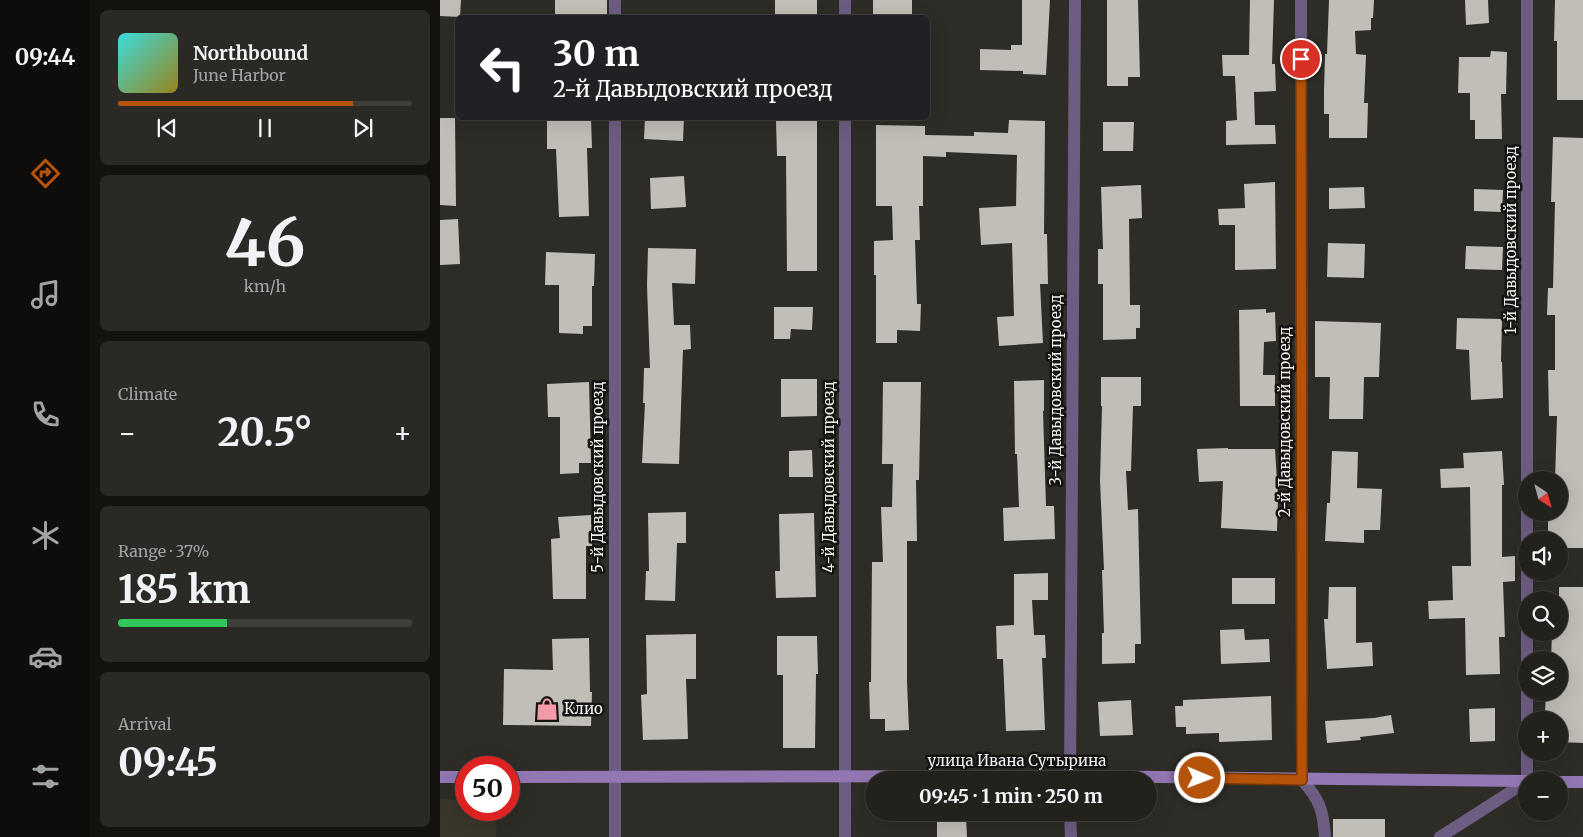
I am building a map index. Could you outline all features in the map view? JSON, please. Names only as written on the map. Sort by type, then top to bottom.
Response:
[{"type":"main road","points":[[440,777],[455,777]]},
{"type":"main road","name":"улица Ивана Сутырина","points":[[520,777],[865,778]]},
{"type":"main road","name":"улица Ивана Сутырина","points":[[1157,779],[1518,781]]},
{"type":"main road","points":[[1568,782],[1583,782]]},
{"type":"street","points":[[615,0],[615,15]]},
{"type":"street","points":[[845,0],[845,15]]},
{"type":"street","name":"3-й Давыдовский проезд","points":[[1070,771],[1075,0]]},
{"type":"street","name":"2-й Давыдовский проезд","points":[[1301,0],[1302,780]]},
{"type":"street","name":"1-й Давыдовский проезд","points":[[1527,471],[1528,0]]},
{"type":"street","name":"5-й Давыдовский проезд","points":[[615,120],[615,837]]},
{"type":"street","name":"4-й Давыдовский проезд","points":[[845,120],[845,837]]},
{"type":"street","points":[[1302,780],[1314,794],[1324,815],[1325,837]]},
{"type":"street","points":[[1440,837],[1518,786]]},
{"type":"street","points":[[1070,821],[1071,837]]},
{"type":"shaded area","points":[[440,799],[455,800],[455,821],[497,821],[496,837],[440,837]]},
{"type":"building","points":[[440,0],[461,0],[460,15],[440,16]]},
{"type":"building","points":[[555,0],[607,0],[607,15],[555,15]]},
{"type":"building","points":[[775,0],[817,0],[817,15],[775,15]]},
{"type":"building","points":[[873,0],[912,0],[912,15],[873,15]]},
{"type":"building","points":[[1022,0],[1050,0],[1046,75],[1023,74],[1023,71],[980,70],[980,49],[1011,50],[1011,45],[1022,45]]},
{"type":"building","points":[[1107,0],[1138,0],[1140,77],[1128,77],[1128,86],[1107,86]]},
{"type":"building","points":[[1250,0],[1274,0],[1272,64],[1275,64],[1276,91],[1254,92],[1255,125],[1275,125],[1276,144],[1226,145],[1226,121],[1237,120],[1235,76],[1223,76],[1222,55],[1249,55]]},
{"type":"building","points":[[1329,0],[1374,0],[1371,30],[1355,31],[1356,54],[1366,55],[1364,103],[1368,103],[1367,138],[1329,138],[1329,114],[1324,114],[1324,91]]},
{"type":"building","points":[[1465,0],[1488,0],[1489,23],[1466,25]]},
{"type":"building","points":[[1555,0],[1583,0],[1583,100],[1557,100],[1557,41],[1554,41]]},
{"type":"building","points":[[1491,51],[1507,52],[1506,94],[1501,94],[1502,139],[1475,139],[1475,120],[1470,120],[1470,93],[1458,93],[1459,57],[1490,57]]},
{"type":"building","points":[[440,118],[455,118],[456,206],[440,205]]},
{"type":"building","points":[[547,120],[591,120],[592,148],[587,148],[589,216],[559,217],[556,149],[547,149]]},
{"type":"building","points":[[645,120],[684,120],[683,141],[644,139]]},
{"type":"building","points":[[817,120],[817,271],[787,271],[786,156],[777,156],[776,121]]},
{"type":"building","points":[[1009,120],[1045,121],[1044,234],[1047,234],[1048,284],[1040,284],[1043,343],[999,346],[997,317],[1014,316],[1012,243],[981,245],[979,208],[1016,206],[1017,155],[946,152],[946,157],[923,156],[923,206],[919,206],[920,240],[915,240],[917,304],[921,304],[920,331],[897,330],[897,343],[876,343],[874,241],[893,240],[892,206],[876,206],[876,125],[925,126],[925,135],[974,136],[974,132],[1008,133]]},
{"type":"building","points":[[1103,122],[1134,122],[1133,151],[1103,151]]},
{"type":"building","points":[[1553,137],[1583,138],[1583,548],[1568,548],[1568,531],[1548,531],[1548,521],[1568,521],[1568,471],[1555,471],[1557,416],[1549,416],[1548,370],[1555,370],[1555,315],[1547,315],[1548,288],[1553,288],[1555,202],[1551,202]]},
{"type":"building","points":[[684,176],[686,207],[651,209],[650,178]]},
{"type":"building","points":[[1275,182],[1276,269],[1235,270],[1235,225],[1219,225],[1218,209],[1245,208],[1244,184]]},
{"type":"building","points":[[1141,185],[1142,218],[1129,219],[1130,305],[1140,305],[1140,328],[1136,328],[1136,339],[1103,340],[1103,284],[1098,284],[1098,249],[1103,249],[1101,187]]},
{"type":"building","points":[[1364,187],[1365,208],[1329,209],[1329,188]]},
{"type":"building","points":[[1474,189],[1503,190],[1502,212],[1474,211]]},
{"type":"building","points":[[458,219],[460,264],[440,265],[440,220]]},
{"type":"building","points":[[1328,243],[1365,244],[1364,278],[1327,277]]},
{"type":"building","points":[[1466,246],[1503,247],[1502,270],[1465,269]]},
{"type":"building","points":[[648,248],[696,249],[695,284],[672,283],[674,325],[690,325],[691,349],[683,350],[679,464],[642,463],[645,403],[643,403],[644,368],[650,368],[647,286]]},
{"type":"building","points":[[546,252],[595,254],[594,286],[592,286],[592,326],[583,326],[583,334],[559,333],[559,285],[545,285]]},
{"type":"building","points":[[774,307],[813,307],[812,330],[791,329],[790,339],[774,339]]},
{"type":"building","points":[[1266,309],[1266,313],[1275,312],[1276,341],[1264,342],[1263,375],[1275,375],[1275,406],[1240,406],[1239,310]]},
{"type":"building","points":[[1457,318],[1502,319],[1501,362],[1503,398],[1471,400],[1469,350],[1456,349]]},
{"type":"building","points":[[1315,321],[1381,323],[1379,377],[1364,377],[1363,419],[1329,419],[1330,377],[1315,377]]},
{"type":"building","points":[[1101,377],[1141,377],[1141,406],[1133,406],[1131,471],[1126,471],[1128,510],[1138,509],[1141,644],[1135,644],[1135,663],[1102,664],[1102,633],[1104,633],[1102,570],[1104,570],[1100,481]]},
{"type":"building","points":[[781,379],[817,379],[817,416],[781,417]]},
{"type":"building","points":[[1044,380],[1046,506],[1054,506],[1055,539],[1004,541],[1003,508],[1019,507],[1017,454],[1015,454],[1014,381]]},
{"type":"building","points":[[589,382],[591,463],[579,463],[579,473],[560,474],[560,417],[548,417],[547,384]]},
{"type":"building","points":[[883,382],[921,382],[919,480],[916,480],[917,541],[907,541],[909,730],[885,731],[885,719],[870,719],[869,682],[871,682],[872,562],[883,562],[881,507],[892,507],[893,464],[882,464]]},
{"type":"building","points":[[1197,449],[1275,449],[1278,498],[1277,531],[1221,528],[1223,481],[1199,482]]},
{"type":"building","points":[[812,450],[813,477],[789,477],[789,451]]},
{"type":"building","points":[[1332,451],[1358,452],[1357,488],[1382,489],[1380,530],[1364,530],[1364,543],[1325,541],[1327,503],[1330,503]]},
{"type":"building","points":[[1502,451],[1504,485],[1502,485],[1502,557],[1515,556],[1515,581],[1503,582],[1505,637],[1499,637],[1500,674],[1466,675],[1465,618],[1429,619],[1428,601],[1453,600],[1452,566],[1471,566],[1470,487],[1441,488],[1440,469],[1464,468],[1463,453]]},
{"type":"building","points":[[686,512],[686,543],[677,543],[675,601],[645,600],[646,571],[649,571],[648,513]]},
{"type":"building","points":[[814,513],[816,597],[776,598],[775,571],[780,571],[779,514]]},
{"type":"building","points":[[591,515],[592,546],[586,546],[586,599],[553,599],[551,539],[560,538],[558,517]]},
{"type":"building","points":[[1048,573],[1048,600],[1032,600],[1034,635],[1045,635],[1046,658],[1042,658],[1045,730],[1006,731],[1003,659],[997,659],[996,626],[1014,625],[1014,574]]},
{"type":"building","points":[[1232,578],[1275,578],[1275,604],[1232,604]]},
{"type":"building","points":[[1329,587],[1356,587],[1356,643],[1372,642],[1373,666],[1327,669],[1324,619],[1328,619]]},
{"type":"building","points":[[1559,587],[1583,587],[1583,743],[1568,742],[1568,711],[1545,711],[1546,701],[1568,701],[1568,651],[1551,651],[1552,641],[1568,641],[1568,591],[1559,591]]},
{"type":"building","points":[[1244,629],[1245,640],[1269,639],[1270,662],[1221,664],[1220,630]]},
{"type":"building","points":[[696,634],[696,679],[686,679],[688,739],[643,740],[641,695],[647,694],[646,635]]},
{"type":"building","points":[[777,636],[817,636],[818,674],[816,674],[815,748],[783,748],[783,675],[777,675]]},
{"type":"building","name":"Клио","points":[[589,638],[590,692],[592,692],[591,726],[503,725],[504,669],[553,670],[552,639]]},
{"type":"building","points":[[1271,696],[1272,740],[1219,742],[1219,733],[1186,734],[1186,727],[1176,727],[1175,706],[1183,706],[1183,700]]},
{"type":"building","points":[[1131,700],[1133,735],[1100,736],[1098,702]]},
{"type":"building","points":[[1495,708],[1495,741],[1470,742],[1469,709]]},
{"type":"building","points":[[1391,715],[1394,733],[1360,737],[1361,740],[1327,743],[1325,721]]},
{"type":"building","points":[[1333,819],[1385,819],[1385,837],[1333,837]]},
{"type":"building","points":[[937,821],[966,821],[967,837],[937,837]]},
{"type":"place","name":"Клио","points":[[547,709]]},
{"type":"route","points":[[1200,778],[1302,780],[1301,59]]}]
